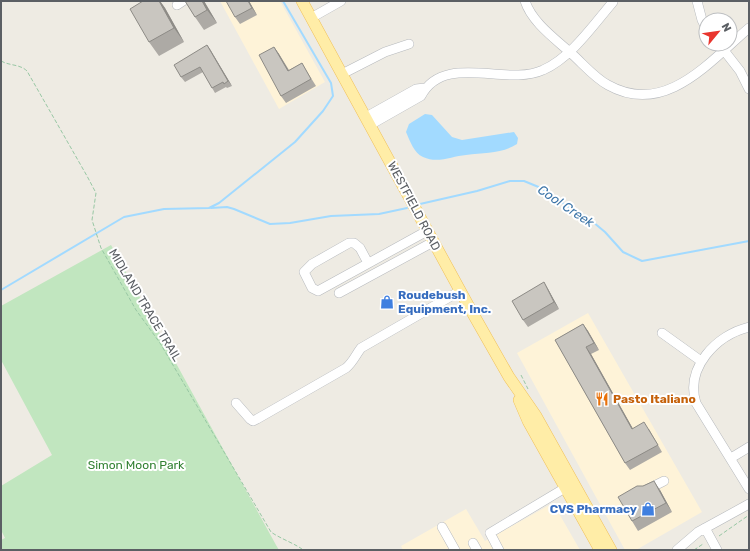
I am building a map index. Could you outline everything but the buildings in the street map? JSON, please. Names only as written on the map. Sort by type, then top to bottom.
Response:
[{"type":"main road","name":"WESTFIELD ROAD","points":[[302,1],[460,291],[510,377],[536,416],[611,550]]},
{"type":"main road","name":"WESTFIELD ROAD","points":[[510,377],[528,421],[600,550]]},
{"type":"street","points":[[311,18],[341,1]]},
{"type":"street","points":[[525,1],[534,18],[569,51],[606,84],[627,93],[649,94],[666,91],[682,84],[716,52]]},
{"type":"street","points":[[697,1],[699,12]]},
{"type":"street","points":[[368,121],[416,89],[425,88],[448,74],[456,72],[517,76],[534,73],[557,62],[614,2]]},
{"type":"street","points":[[738,35],[749,28]]},
{"type":"street","points":[[342,74],[385,52],[410,44]]},
{"type":"street","points":[[725,52],[740,71],[749,89]]},
{"type":"street","points":[[368,263],[360,248],[354,243],[349,243],[312,264],[304,272],[312,288],[318,290],[428,231]]},
{"type":"street","points":[[339,293],[434,242]]},
{"type":"street","points":[[236,403],[250,419],[253,421],[257,419],[346,368],[354,360],[361,348],[460,291]]},
{"type":"street","points":[[749,327],[729,335],[701,361],[694,376],[694,397],[699,409],[749,489]]},
{"type":"street","points":[[662,333],[701,361]]},
{"type":"street","points":[[731,458],[749,447]]},
{"type":"street","points":[[640,489],[647,490],[664,481]]},
{"type":"street","points":[[499,550],[490,533],[565,488]]},
{"type":"street","points":[[677,550],[688,539],[705,528],[749,504]]},
{"type":"street","points":[[442,527],[455,550]]},
{"type":"street","points":[[705,528],[717,550]]},
{"type":"path","name":"MIDLAND TRACE TRAIL","points":[[1,61],[10,66],[20,66],[27,72],[87,176],[96,193],[92,220],[101,248],[136,310],[160,343],[271,532],[284,541],[300,547],[303,550]]},
{"type":"path","points":[[694,550],[699,545],[711,540],[749,515]]},
{"type":"shaded area","points":[[220,1],[280,1],[325,82],[279,109]]},
{"type":"shaded area","points":[[588,313],[702,512],[636,550],[625,550],[517,353]]},
{"type":"shaded area","points":[[553,503],[580,550],[403,550],[401,546],[466,509],[485,541]]},
{"type":"green space","name":"Simon Moon Park","points":[[111,245],[279,550],[1,550],[1,540],[5,538],[1,530],[1,486],[52,455],[1,360],[1,306]]},
{"type":"water","points":[[425,114],[432,115],[452,137],[462,140],[514,132],[518,138],[517,144],[505,150],[440,160],[429,159],[417,153],[406,132],[409,124]]},
{"type":"waterway","points":[[1,290],[124,217],[164,209],[209,208],[219,203],[295,142],[323,111],[333,96],[331,83],[283,1]]},
{"type":"waterway","name":"Cool Creek","points":[[420,204],[477,191],[510,181],[524,181],[541,188],[567,206],[587,217],[605,232],[623,252],[642,261],[749,241]]},
{"type":"waterway","name":"Cool Creek","points":[[211,208],[227,207],[270,224],[290,223],[331,216],[379,214],[407,208]]},
{"type":"place","name":"Roudebush Equipment, Inc.","points":[[387,302]]},
{"type":"place","name":"Pasto Italiano","points":[[602,399]]},
{"type":"place","name":"CVS Pharmacy","points":[[648,509]]}]
